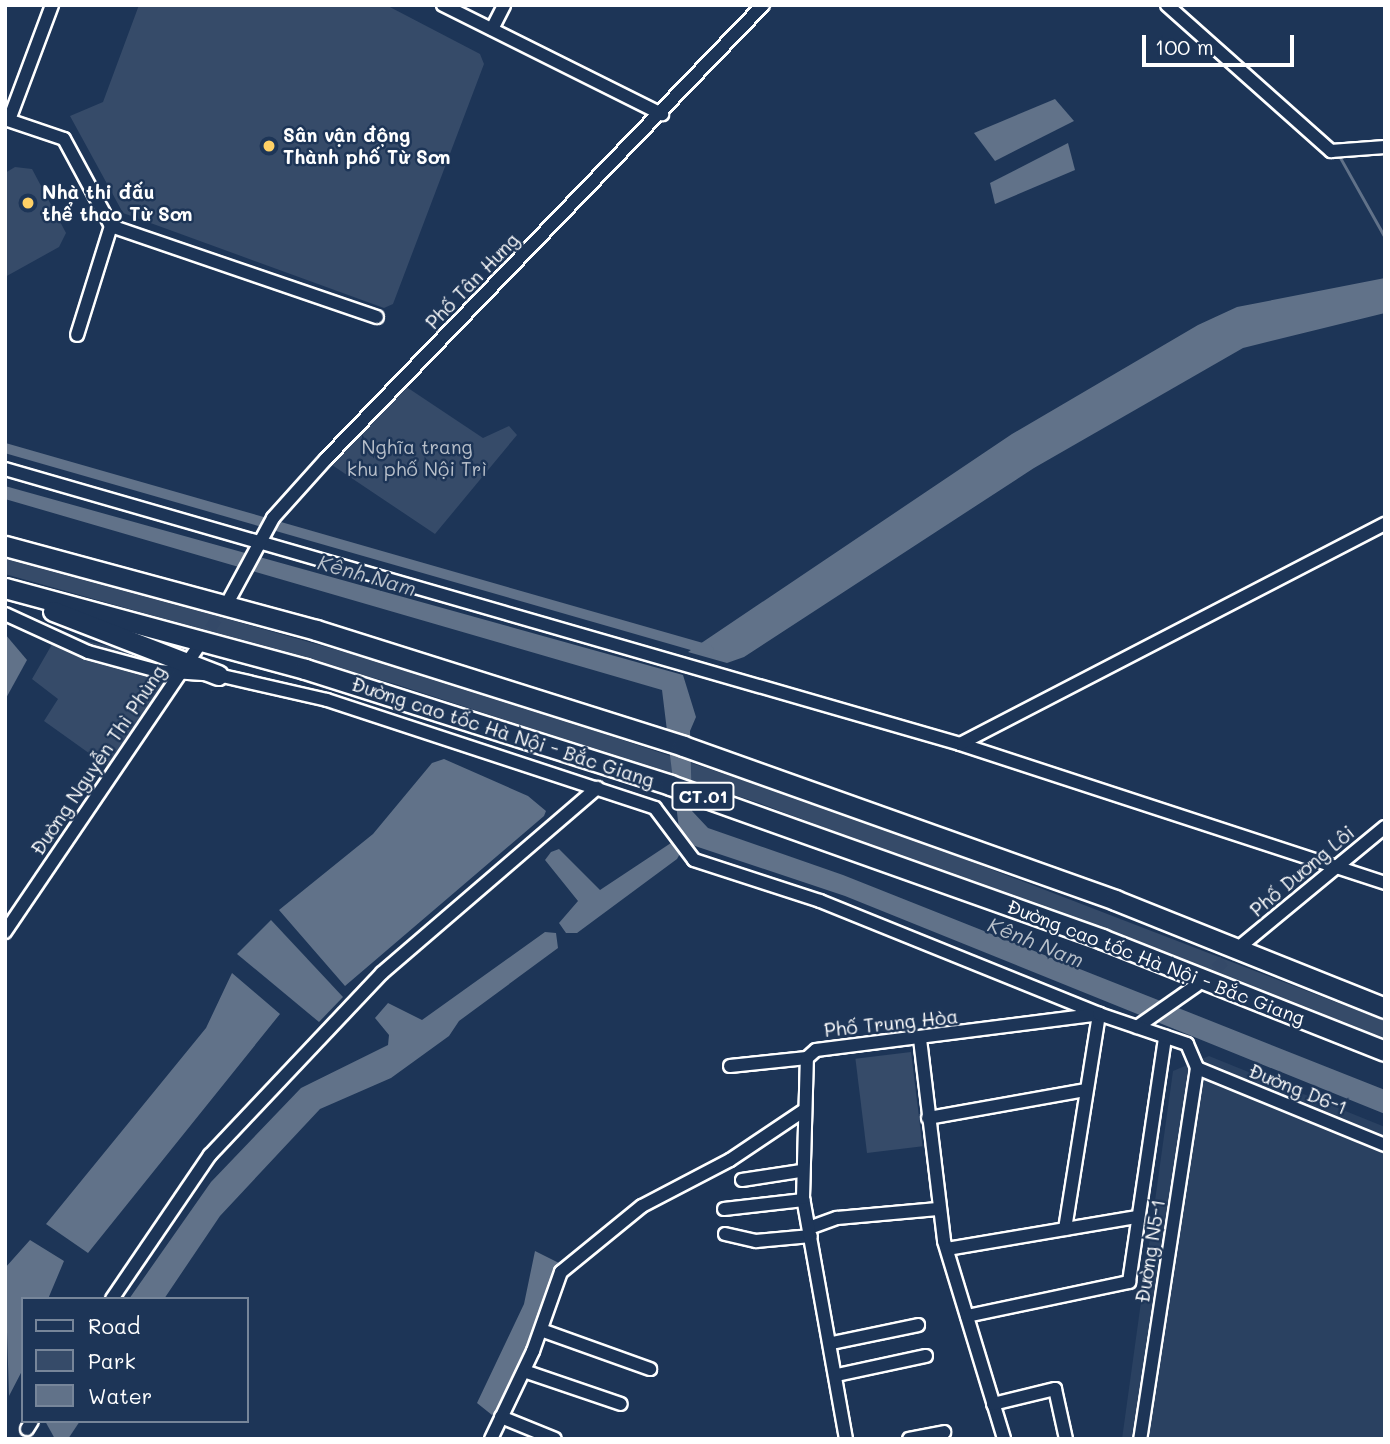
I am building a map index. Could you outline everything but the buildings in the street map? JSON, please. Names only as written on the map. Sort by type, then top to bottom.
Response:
[{"type":"highway","name":"Đường cao tốc Hà Nội - Bắc Giang","points":[[5,546],[316,630],[683,746],[1115,900],[1385,1008]]},
{"type":"highway","name":"Đường cao tốc Hà Nội - Bắc Giang","points":[[5,588],[317,673],[670,785],[1102,939],[1385,1051]]},
{"type":"highway","points":[[5,596],[183,669],[218,675]]},
{"type":"street","points":[[52,5],[7,119],[64,139],[111,226],[377,317]]},
{"type":"street","points":[[444,5],[662,114]]},
{"type":"street","points":[[492,29],[504,5]]},
{"type":"street","name":"Phố Tân Hưng","points":[[230,598],[258,541],[273,518],[764,5]]},
{"type":"street","points":[[1167,5],[1338,150],[1385,147]]},
{"type":"street","points":[[77,335],[111,226]]},
{"type":"street","points":[[5,469],[960,744],[1385,883]]},
{"type":"street","points":[[960,744],[1385,524]]},
{"type":"street","points":[[5,614],[88,652],[183,669]]},
{"type":"street","name":"Đường Nguyễn Thì Phùng","points":[[5,932],[200,644]]},
{"type":"street","points":[[218,675],[327,700],[657,810],[694,860],[820,901],[1099,1014],[1065,1229]]},
{"type":"street","points":[[113,1297],[210,1155],[382,973],[597,788]]},
{"type":"street","name":"Phố Dương Lôi","points":[[1243,944],[1385,827]]},
{"type":"street","points":[[1137,1027],[1192,989]]},
{"type":"street","name":"Phố Trung Hòa","points":[[846,1439],[832,1343],[803,1200],[801,1171],[807,1058],[816,1050],[920,1039],[1099,1014],[1191,1047],[1197,1068]]},
{"type":"street","points":[[967,1316],[1129,1282],[1165,1037]]},
{"type":"street","points":[[920,1039],[938,1209],[947,1249],[1004,1439]]},
{"type":"street","points":[[730,1066],[807,1058]]},
{"type":"street","name":"Đường D6-1","points":[[1197,1068],[1385,1145]]},
{"type":"street","name":"Đường N5-1","points":[[1140,1439],[1197,1068]]},
{"type":"street","points":[[928,1118],[1085,1090]]},
{"type":"street","points":[[491,1439],[524,1371],[561,1272],[592,1244],[642,1206],[730,1160],[803,1111]]},
{"type":"street","points":[[742,1180],[801,1171]]},
{"type":"street","points":[[724,1209],[803,1200]]},
{"type":"street","points":[[725,1234],[756,1241],[810,1232],[837,1218],[938,1209]]},
{"type":"street","points":[[947,1249],[1137,1217]]},
{"type":"street","points":[[832,1343],[918,1325]]},
{"type":"street","points":[[541,1329],[650,1369]]},
{"type":"street","points":[[837,1375],[926,1356]]},
{"type":"street","points":[[524,1371],[621,1404]]},
{"type":"street","points":[[993,1404],[1055,1389],[1066,1439]]},
{"type":"street","points":[[501,1417],[555,1439]]},
{"type":"street","points":[[909,1439],[944,1432]]},
{"type":"shaded area","points":[[1209,1056],[1385,1127],[1385,1439],[1122,1439],[1173,1071]]},
{"type":"green space","name":"Sân vận động Thành phố Từ Sơn","points":[[139,5],[386,5],[480,54],[484,64],[393,304],[384,308],[123,213],[70,116],[103,102]]},
{"type":"green space","name":"Nhà thi đấu thể thao Từ Sơn","points":[[15,167],[32,169],[66,233],[59,247],[5,277],[5,173]]},
{"type":"green space","name":"Nghĩa trang khu phố Nội Trì","points":[[405,386],[483,438],[509,426],[517,435],[435,534],[332,465]]},
{"type":"green space","points":[[5,556],[440,679],[871,823],[1385,1021],[1385,1038],[759,803],[395,684],[5,574]]},
{"type":"green space","points":[[58,634],[177,663],[107,766],[44,721],[58,699],[32,679]]},
{"type":"green space","points":[[911,1052],[923,1146],[867,1153],[855,1059]]},
{"type":"water","points":[[1055,99],[1074,121],[995,161],[974,133]]},
{"type":"water","points":[[1068,143],[1075,170],[995,204],[990,183]]},
{"type":"water","points":[[1385,278],[1385,313],[1243,348],[1034,468],[744,657],[727,663],[688,652],[1012,434],[1198,325],[1237,307]]},
{"type":"water","name":"Kênh Nam","points":[[5,486],[683,675],[696,717],[690,731],[692,811],[708,828],[843,875],[1385,1090],[1385,1114],[845,896],[686,843],[677,859],[577,933],[566,933],[559,923],[578,901],[545,860],[551,852],[559,849],[600,890],[680,837],[662,690],[5,499]]},
{"type":"water","points":[[5,634],[27,660],[5,700]]},
{"type":"water","points":[[444,759],[528,796],[546,811],[544,816],[345,986],[279,910],[373,834],[432,763]]},
{"type":"water","points":[[271,920],[343,997],[319,1022],[237,954]]},
{"type":"water","points":[[545,932],[556,933],[558,948],[459,1021],[449,1036],[391,1078],[320,1109],[220,1216],[165,1297],[130,1297],[211,1182],[301,1088],[388,1045],[389,1035],[375,1018],[388,1003],[422,1020]]},
{"type":"water","points":[[232,973],[280,1014],[88,1253],[46,1224],[206,1028]]},
{"type":"water","points":[[30,1240],[64,1261],[49,1297],[21,1297],[21,1373],[9,1396],[5,1268]]},
{"type":"water","points":[[535,1251],[559,1263],[500,1412],[492,1415],[477,1403],[524,1304]]},
{"type":"water","points":[[46,1423],[79,1423],[68,1439],[55,1439]]},
{"type":"waterway","points":[[1178,5],[1298,113]]},
{"type":"waterway","points":[[1321,134],[1335,146]]},
{"type":"waterway","points":[[1339,155],[1385,237]]},
{"type":"waterway","points":[[5,448],[709,650]]},
{"type":"tunnel","points":[[200,644],[228,602]]},
{"type":"tunnel","points":[[1202,981],[1240,947]]},
{"type":"place","name":"Sân vận động Thành phố Từ Sơn","points":[[269,146]]},
{"type":"place","name":"Nhà thi đấu thể thao Từ Sơn","points":[[28,203]]}]
